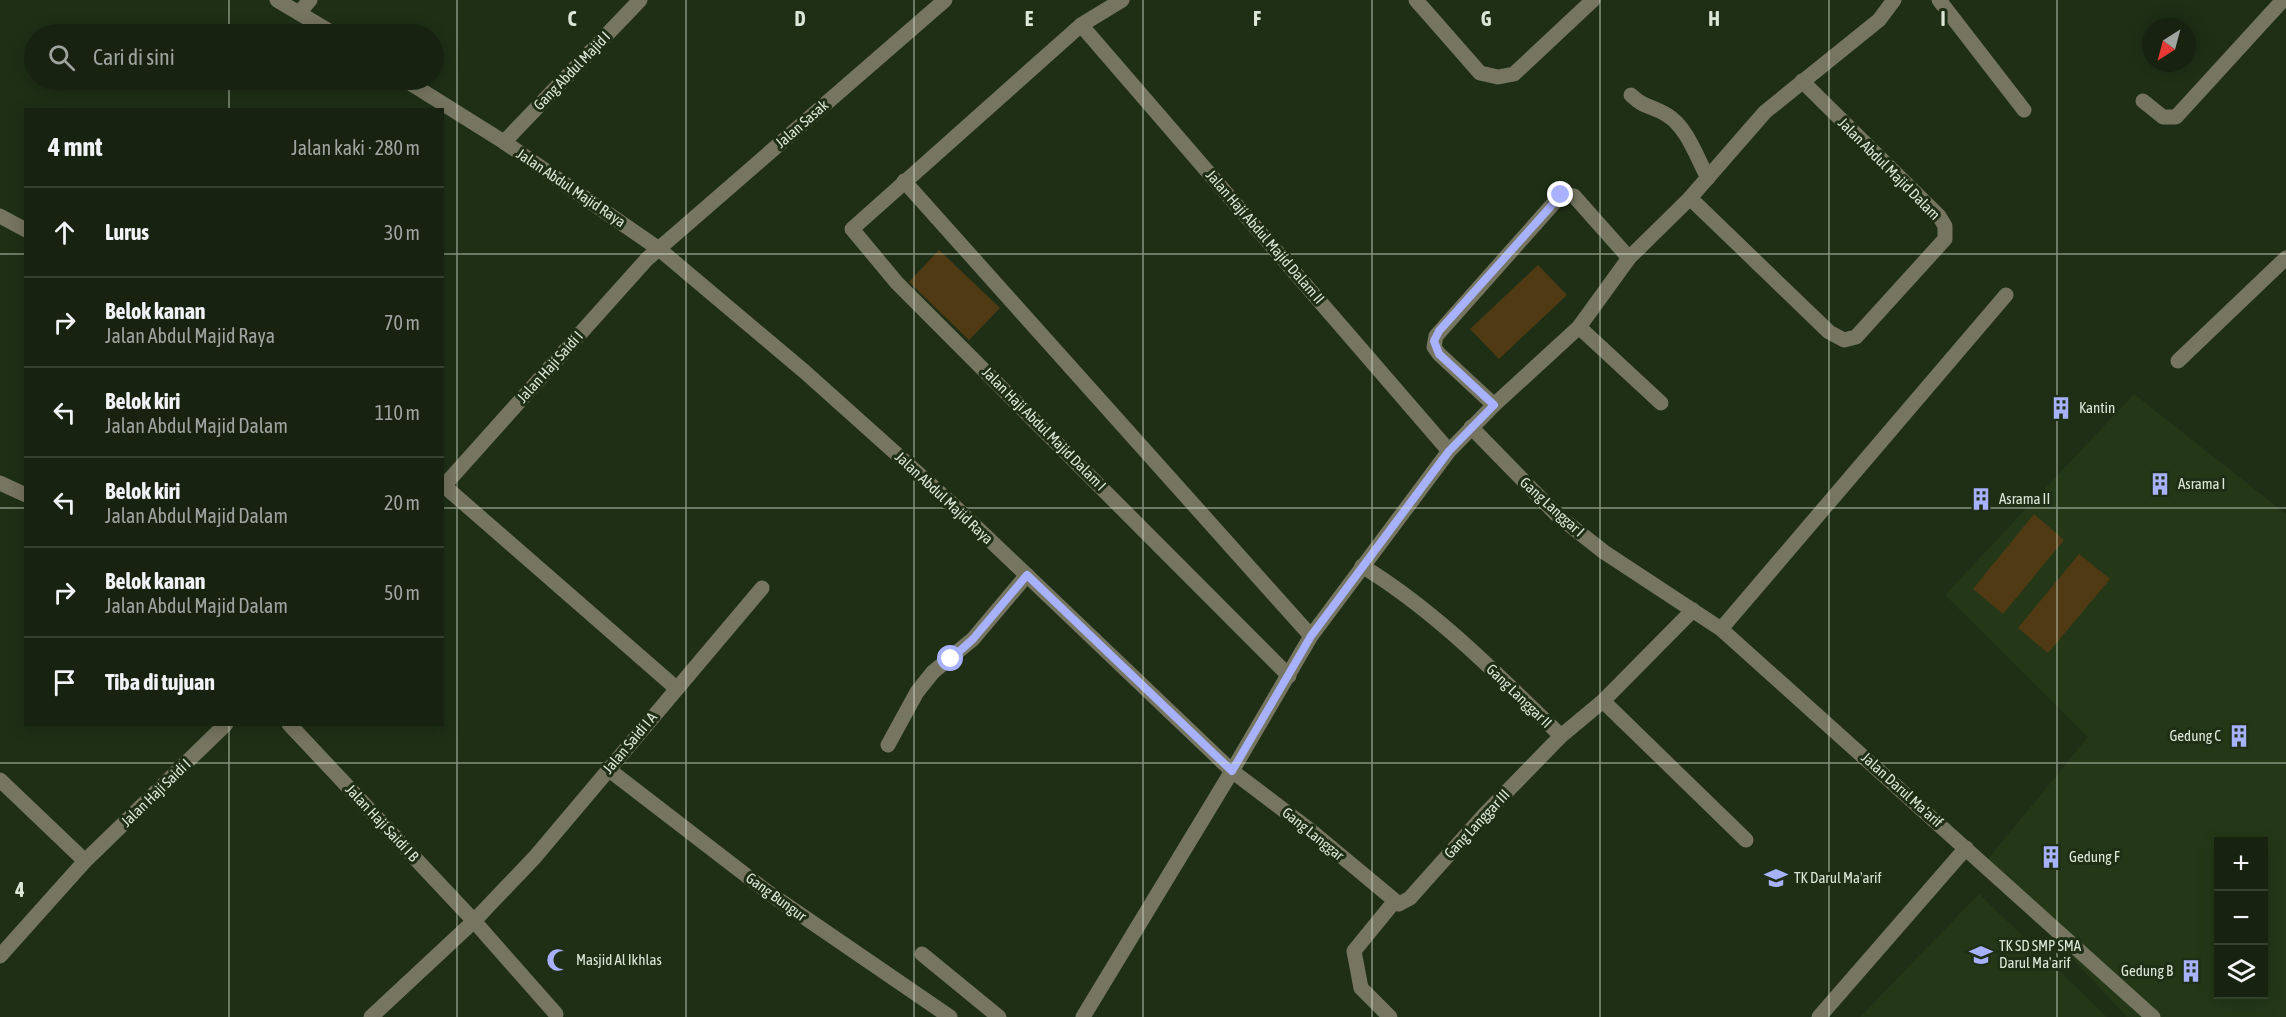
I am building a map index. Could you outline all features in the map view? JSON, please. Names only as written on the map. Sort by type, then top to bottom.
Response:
[{"type":"street","points":[[277,0],[317,24]]},
{"type":"street","points":[[299,13],[310,0]]},
{"type":"street","name":"Gang Abdul Majid I","points":[[504,142],[640,0]]},
{"type":"street","name":"Jalan Sasak","points":[[659,249],[945,0]]},
{"type":"street","name":"Jalan Haji Abdul Majid Dalam I","points":[[1122,0],[1081,25],[852,229],[897,283],[1289,676]]},
{"type":"street","points":[[1416,0],[1480,73],[1498,77],[1514,74],[1593,0]]},
{"type":"street","points":[[1083,1017],[1311,636],[1449,451],[1494,405],[1579,327],[1629,258],[1690,198],[1765,112],[1879,20],[1894,0]]},
{"type":"street","points":[[1939,0],[2024,110]]},
{"type":"street","points":[[2143,101],[2163,117],[2176,117],[2283,0]]},
{"type":"street","name":"Jalan Haji Abdul Majid Dalam II","points":[[1081,25],[1449,451]]},
{"type":"street","name":"Jalan Abdul Majid Dalam","points":[[1690,198],[1829,332],[1844,340],[1856,337],[1945,239],[1945,226],[1939,216],[1802,81]]},
{"type":"street","name":"Jalan Abdul Majid Raya","points":[[421,90],[504,142],[659,249],[805,372],[1027,575],[1232,771]]},
{"type":"street","points":[[1630,95],[1641,106],[1668,115],[1686,135],[1708,178]]},
{"type":"street","points":[[904,181],[1311,636]]},
{"type":"street","points":[[1494,405],[1439,354],[1434,341],[1439,331],[1561,195],[1574,196],[1629,258]]},
{"type":"street","points":[[0,216],[24,229]]},
{"type":"street","name":"Jalan Haji Saidi I","points":[[444,485],[659,249]]},
{"type":"street","points":[[2178,361],[2286,258]]},
{"type":"street","points":[[1721,629],[2006,295]]},
{"type":"street","points":[[1579,327],[1661,403]]},
{"type":"street","name":"Gang Langgar I","points":[[1471,427],[1557,515],[1604,552],[1641,575]]},
{"type":"street","points":[[0,483],[24,494]]},
{"type":"street","points":[[444,487],[676,688]]},
{"type":"street","name":"Gang Langgar II","points":[[1362,566],[1391,584],[1493,670],[1561,736],[1603,701],[1692,610]]},
{"type":"street","points":[[888,745],[916,692],[933,672],[973,639],[1027,575]]},
{"type":"street","name":"Jalan Darul Ma'arif","points":[[1641,575],[1721,629],[2153,1017]]},
{"type":"street","name":"Jalan Saidi I A","points":[[371,1017],[474,921],[535,856],[762,588]]},
{"type":"street","points":[[1603,701],[1746,840]]},
{"type":"street","name":"Jalan Haji Saidi I","points":[[0,956],[85,861],[224,726]]},
{"type":"street","name":"Jalan Haji Saidi I B","points":[[291,726],[474,921],[556,1014]]},
{"type":"street","name":"Gang Langgar III","points":[[1393,901],[1402,904],[1410,898],[1484,815],[1561,736]]},
{"type":"street","name":"Gang Bungur","points":[[608,769],[769,893],[950,1017]]},
{"type":"street","name":"Gang Langgar","points":[[1232,771],[1310,830],[1393,901]]},
{"type":"street","points":[[0,780],[85,861]]},
{"type":"street","points":[[1819,1017],[1966,848]]},
{"type":"street","points":[[1390,1017],[1361,988],[1354,951],[1393,901]]},
{"type":"street","points":[[922,954],[999,1017]]},
{"type":"shaded area","points":[[939,250],[1000,308],[969,340],[909,282]]},
{"type":"shaded area","points":[[1538,265],[1567,295],[1499,359],[1470,329]]},
{"type":"shaded area","points":[[2134,394],[2286,514],[2286,1017],[2127,1017],[1984,864],[2088,737],[1945,595]]},
{"type":"shaded area","points":[[2034,514],[2064,540],[2003,614],[1973,589]]},
{"type":"shaded area","points":[[2079,554],[2110,579],[2048,653],[2018,628]]},
{"type":"shaded area","name":"TK SD SMP SMA Darul Ma'arif","points":[[1979,894],[2107,1017],[1860,1017]]},
{"type":"place","name":"Kantin","points":[[2061,408]]},
{"type":"place","name":"Asrama I","points":[[2160,484]]},
{"type":"place","name":"Asrama II","points":[[1981,499]]},
{"type":"place","name":"Gedung C","points":[[2239,736]]},
{"type":"place","name":"Gedung F","points":[[2051,857]]},
{"type":"place","name":"TK Darul Ma'arif","points":[[1776,878]]},
{"type":"place","name":"TK SD SMP SMA Darul Ma'arif","points":[[1981,955]]},
{"type":"place","name":"Masjid Al Ikhlas","points":[[558,960]]},
{"type":"place","name":"Gedung B","points":[[2191,971]]},
{"type":"route","points":[[951,659],[973,639],[1027,575],[1232,771],[1311,636],[1449,451],[1494,405],[1439,354],[1434,347],[1434,341],[1439,331],[1561,195]]}]
